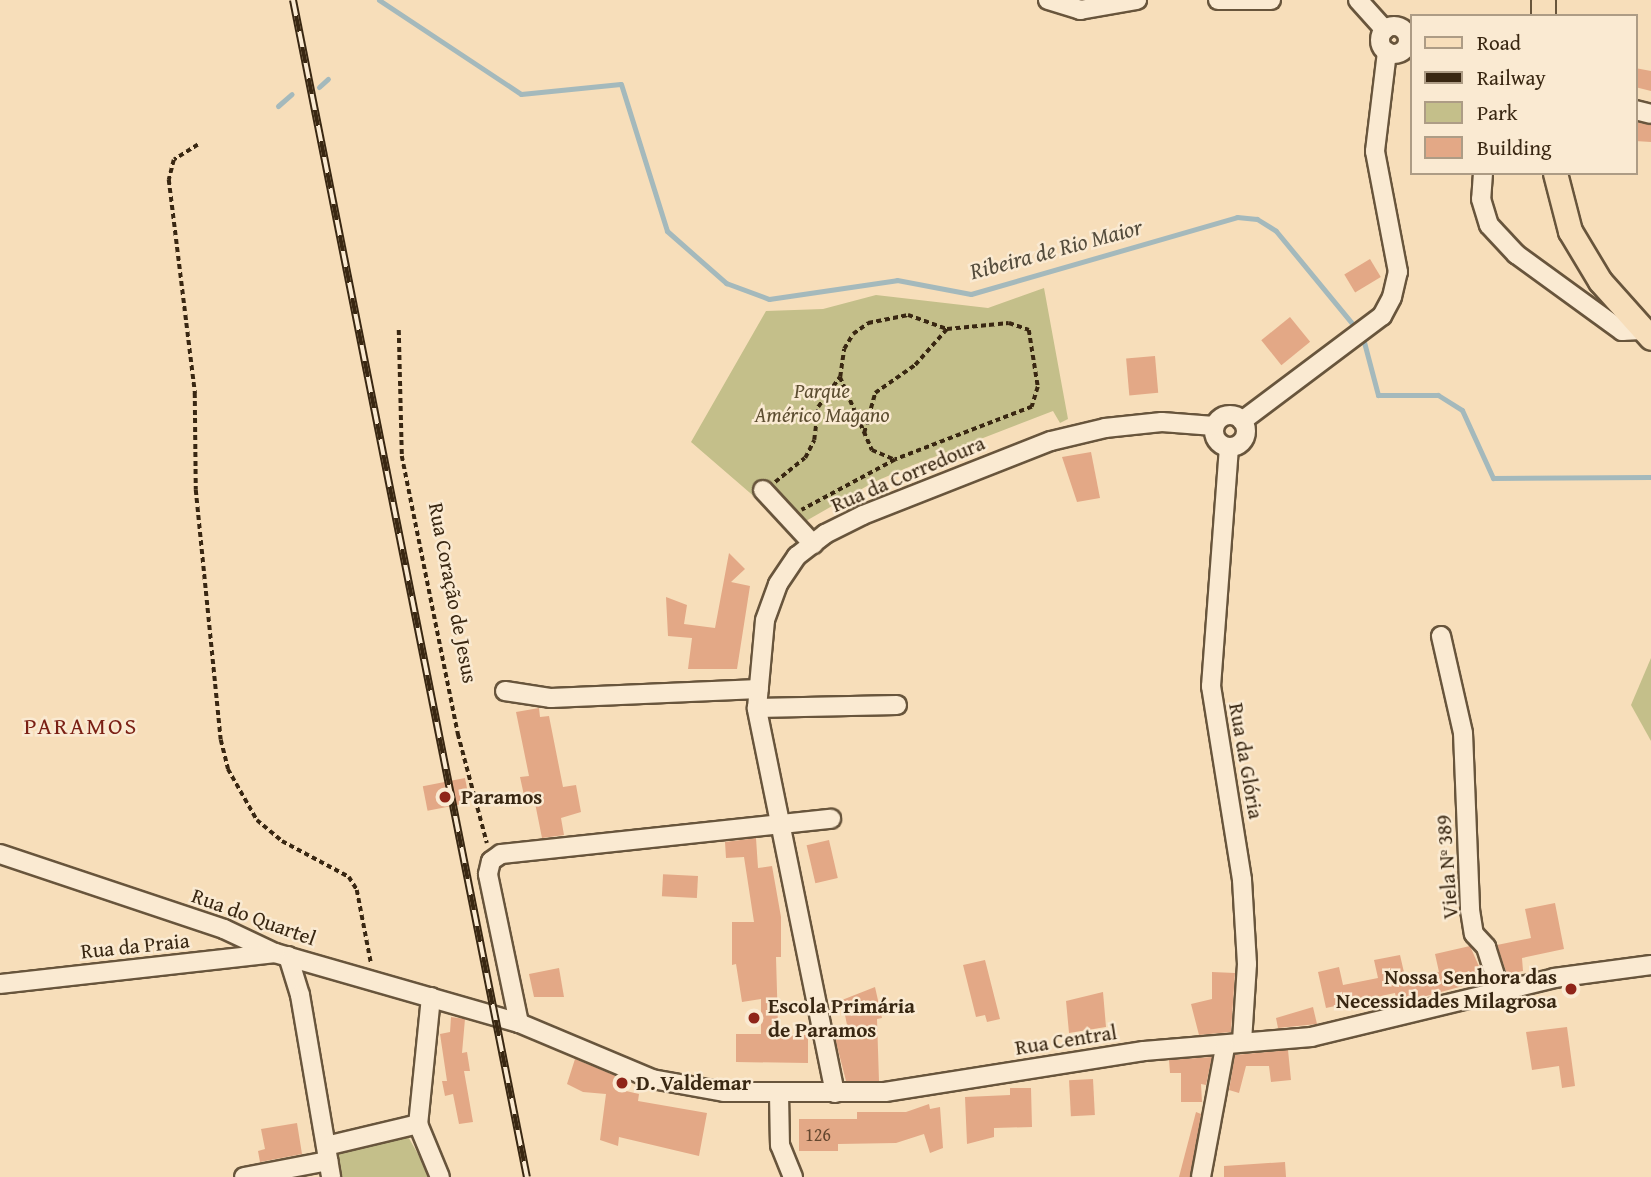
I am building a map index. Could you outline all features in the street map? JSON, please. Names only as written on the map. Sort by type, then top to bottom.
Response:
[{"type":"main road","points":[[1556,175],[1570,231],[1600,281],[1646,334]]},
{"type":"street","points":[[1048,0],[1080,10],[1137,0]]},
{"type":"street","points":[[1218,0],[1271,0]]},
{"type":"street","points":[[1359,0],[1385,30]]},
{"type":"street","points":[[1385,30],[1398,27],[1409,37],[1404,50],[1387,52]]},
{"type":"street","points":[[1242,421],[1382,316],[1392,297],[1398,272],[1374,151],[1387,52],[1380,41],[1385,30]]},
{"type":"street","points":[[1483,175],[1481,199],[1489,225],[1516,254],[1622,331],[1646,334]]},
{"type":"street","points":[[1224,415],[1242,421],[1243,441],[1229,447],[1216,440],[1214,426],[1224,415]]},
{"type":"street","name":"Rua da Corredoura","points":[[835,1093],[778,824],[757,708],[765,620],[778,584],[797,556],[863,515],[1051,441],[1105,428],[1162,422],[1214,426]]},
{"type":"street","name":"Rua da Glória","points":[[1229,447],[1211,686],[1242,880],[1247,964],[1242,1041]]},
{"type":"street","points":[[763,490],[791,517],[813,544]]},
{"type":"street","name":"Viela Nº 389","points":[[1441,636],[1463,733],[1470,910],[1474,934],[1486,947],[1500,991]]},
{"type":"street","points":[[505,691],[551,698],[759,689]]},
{"type":"street","points":[[757,708],[897,705]]},
{"type":"street","points":[[519,1023],[488,874],[491,861],[501,854],[831,818]]},
{"type":"street","name":"Rua do Quartel","points":[[0,854],[224,929],[281,954],[495,1015]]},
{"type":"street","points":[[281,954],[300,995],[328,1161]]},
{"type":"street","name":"Rua da Praia","points":[[0,984],[281,954]]},
{"type":"street","name":"Rua Central","points":[[495,1015],[673,1086],[779,1094],[885,1091],[1144,1051],[1225,1047],[1242,1041],[1311,1037],[1412,1016],[1554,978],[1651,965]]},
{"type":"street","points":[[300,995],[324,966]]},
{"type":"street","points":[[431,997],[418,1124],[440,1177]]},
{"type":"street","points":[[1201,1177],[1225,1047]]},
{"type":"street","points":[[779,1094],[780,1145],[793,1177]]},
{"type":"street","points":[[243,1177],[328,1161],[418,1124]]},
{"type":"path","points":[[198,145],[174,160],[169,180],[195,393],[197,490],[221,740],[228,769],[257,820],[282,841],[349,877],[357,890],[372,979]]},
{"type":"path","points":[[763,490],[805,458],[814,440],[818,407],[840,377],[844,349],[853,334],[868,323],[908,316],[947,329],[1009,323],[1029,330],[1037,400],[1032,407],[895,460],[791,517]]},
{"type":"path","points":[[864,433],[875,393],[915,365],[947,329]]},
{"type":"path","name":"Rua Coração de Jesus","points":[[399,330],[402,456],[458,734],[491,861]]},
{"type":"path","points":[[840,377],[872,450],[895,460]]},
{"type":"green space","name":"Parque Américo Magano","points":[[1044,288],[1068,419],[1060,423],[1053,411],[916,464],[874,482],[792,529],[691,442],[766,311],[823,309],[876,295],[988,308]]},
{"type":"green space","points":[[1651,658],[1651,741],[1631,705]]},
{"type":"green space","points":[[406,1133],[431,1177],[340,1177],[335,1153],[339,1147]]},
{"type":"building","points":[[1637,68],[1651,71],[1651,91],[1637,88]]},
{"type":"building","points":[[1637,122],[1651,125],[1651,142],[1637,141]]},
{"type":"building","points":[[1370,259],[1381,277],[1355,292],[1344,274]]},
{"type":"building","points":[[1290,317],[1310,342],[1281,365],[1261,340]]},
{"type":"building","points":[[1155,356],[1158,393],[1129,395],[1126,359]]},
{"type":"building","points":[[1091,452],[1100,498],[1077,502],[1062,457]]},
{"type":"building","points":[[729,553],[745,569],[731,582],[750,586],[737,669],[688,669],[692,638],[668,636],[666,597],[687,605],[684,624],[715,628]]},
{"type":"building","points":[[539,708],[540,717],[549,716],[563,787],[576,785],[581,812],[561,818],[564,835],[542,838],[534,798],[525,800],[520,777],[529,776],[516,712]]},
{"type":"building","points":[[465,778],[470,803],[428,811],[423,786]]},
{"type":"building","points":[[756,838],[758,868],[772,866],[781,917],[781,957],[776,957],[778,1026],[781,1035],[808,1035],[808,1063],[736,1062],[736,1034],[761,1034],[761,999],[742,1002],[736,964],[732,965],[732,922],[754,922],[744,857],[726,858],[725,842]]},
{"type":"building","points":[[829,840],[838,878],[815,883],[807,845]]},
{"type":"building","points":[[663,874],[698,876],[697,898],[662,896]]},
{"type":"building","points":[[1555,903],[1564,949],[1522,958],[1523,971],[1507,974],[1497,945],[1531,938],[1525,909]]},
{"type":"building","points":[[1470,946],[1485,980],[1397,1004],[1395,993],[1326,1008],[1318,972],[1339,967],[1343,985],[1378,978],[1374,960],[1400,955],[1406,981],[1439,972],[1435,954]]},
{"type":"building","points":[[985,960],[1000,1019],[987,1022],[985,1015],[976,1017],[963,965]]},
{"type":"building","points":[[559,968],[564,997],[534,997],[529,974]]},
{"type":"building","points":[[1212,972],[1235,973],[1231,1032],[1199,1035],[1191,1004],[1212,999]]},
{"type":"building","points":[[875,987],[882,1018],[877,1019],[879,1081],[846,1081],[835,1038],[849,1035],[842,1000]]},
{"type":"building","points":[[1103,992],[1106,1027],[1069,1033],[1066,1001]]},
{"type":"building","points":[[1313,1007],[1317,1024],[1278,1028],[1276,1018]]},
{"type":"building","points":[[451,1017],[465,1019],[462,1053],[467,1052],[470,1071],[464,1071],[473,1122],[459,1124],[453,1094],[445,1096],[442,1081],[447,1081],[440,1034],[450,1032]]},
{"type":"building","points":[[1567,1027],[1575,1086],[1562,1088],[1559,1066],[1532,1070],[1526,1032]]},
{"type":"building","points":[[1288,1050],[1291,1080],[1271,1082],[1269,1066],[1246,1066],[1239,1093],[1229,1090],[1235,1055]]},
{"type":"building","points":[[1212,1057],[1206,1085],[1201,1084],[1202,1102],[1181,1102],[1181,1073],[1170,1073],[1169,1060]]},
{"type":"building","points":[[575,1059],[628,1081],[626,1091],[639,1094],[638,1101],[707,1113],[699,1156],[619,1137],[618,1146],[600,1140],[606,1094],[583,1092],[567,1084]]},
{"type":"building","points":[[1093,1079],[1095,1115],[1071,1116],[1069,1080]]},
{"type":"building","points":[[1010,1088],[1031,1088],[1032,1127],[994,1128],[994,1137],[967,1144],[965,1097],[1010,1095]]},
{"type":"building","points":[[929,1104],[930,1109],[940,1107],[943,1148],[930,1153],[924,1134],[896,1143],[838,1144],[838,1151],[799,1151],[799,1119],[857,1119],[857,1112],[906,1112]]},
{"type":"building","points":[[1196,1112],[1201,1114],[1190,1177],[1179,1177]]},
{"type":"building","points":[[297,1123],[302,1154],[260,1162],[258,1151],[265,1149],[261,1129]]},
{"type":"building","points":[[1285,1162],[1286,1177],[1224,1177],[1224,1166]]},
{"type":"waterway","name":"Ribeira de Rio Maior","points":[[379,0],[521,94],[621,84],[667,231],[726,283],[769,299],[897,280],[971,294],[1237,217],[1257,219],[1276,231],[1351,322]]},
{"type":"waterway","points":[[319,87],[328,79]]},
{"type":"waterway","points":[[278,106],[292,94]]},
{"type":"waterway","name":"Ribeira de Rio Maior","points":[[1364,342],[1378,395],[1438,395],[1462,410],[1493,478],[1651,477]]},
{"type":"railway","points":[[293,0],[527,1177]]},
{"type":"place","name":"Paramos","points":[[445,797]]},
{"type":"place","name":"Nossa Senhora das Necessidades Milagrosa","points":[[1571,989]]},
{"type":"place","name":"Escola Primária de Paramos","points":[[754,1018]]},
{"type":"place","name":"D. Valdemar","points":[[622,1083]]},
{"type":"district","name":"PARAMOS","points":[[81,726]]}]
